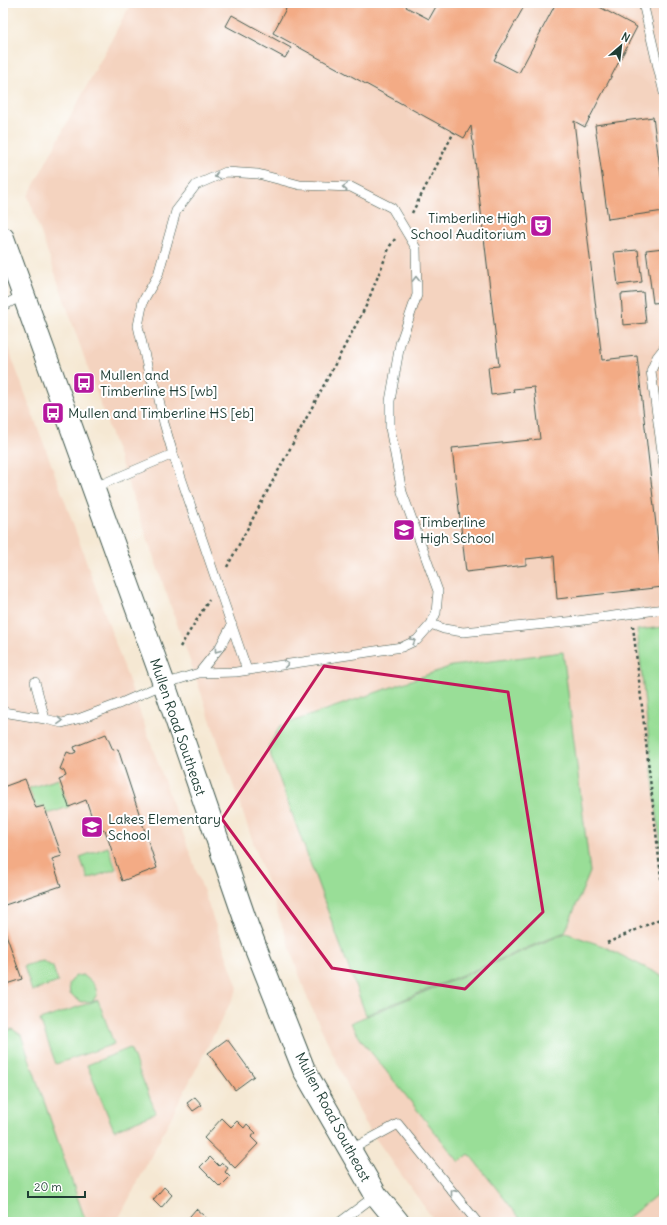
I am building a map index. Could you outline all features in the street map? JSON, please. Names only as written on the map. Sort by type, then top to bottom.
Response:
[{"type":"street","name":"Mullen Road Southeast","points":[[3,238],[164,684],[248,928],[304,1070],[376,1195],[398,1222]]},
{"type":"lane","points":[[643,3],[657,69],[664,93]]},
{"type":"lane","points":[[3,712],[62,723],[81,718],[121,703],[164,684],[199,673],[236,672],[402,647],[417,640],[431,624],[436,613],[438,591],[402,492],[390,428],[390,401],[400,344],[410,318],[416,295],[416,248],[392,208],[351,186],[300,185],[258,174],[226,172],[196,185],[176,211],[158,275],[143,301],[138,326],[149,374],[157,390],[164,423],[173,454],[247,670]]},
{"type":"lane","points":[[3,306],[23,296]]},
{"type":"lane","points":[[664,348],[657,357],[651,371],[664,466]]},
{"type":"lane","points":[[93,488],[173,454]]},
{"type":"lane","points":[[431,624],[444,629],[462,632],[577,621],[664,609]]},
{"type":"lane","points":[[199,673],[220,647],[232,625]]},
{"type":"lane","points":[[35,682],[45,719]]},
{"type":"lane","points":[[350,1150],[398,1124],[477,1222]]},
{"type":"lane","points":[[340,1222],[376,1195]]},
{"type":"path","points":[[180,647],[218,584],[366,306],[390,246],[404,228],[454,132]]},
{"type":"path","points":[[631,614],[664,904]]},
{"type":"path","points":[[606,943],[664,917]]},
{"type":"highlighted area","points":[[324,666],[508,692],[543,912],[465,989],[332,968],[222,819]]},
{"type":"shaded area","name":"Timberline High School","points":[[131,3],[664,3],[664,1222],[435,1222],[366,1125],[308,1000],[28,196]]},
{"type":"shaded area","name":"Lakes Elementary School","points":[[3,334],[62,493],[238,988],[117,1222],[3,1222]]},
{"type":"green space","points":[[664,627],[664,880],[637,630]]},
{"type":"green space","points":[[563,652],[590,872],[565,932],[366,1015],[268,748],[280,726],[452,666]]},
{"type":"green space","points":[[59,779],[69,807],[47,814],[44,806],[36,808],[29,788]]},
{"type":"green space","points":[[108,847],[116,869],[88,879],[80,857]]},
{"type":"green space","points":[[566,933],[603,946],[664,977],[664,1189],[623,1222],[523,1222],[469,1154],[459,1162],[362,1041],[350,1023]]},
{"type":"green space","points":[[43,961],[53,967],[58,982],[32,991],[24,966]]},
{"type":"green space","points":[[83,975],[91,981],[96,988],[97,994],[93,1001],[81,1002],[70,994],[69,984],[75,976]]},
{"type":"green space","points":[[98,1000],[114,1044],[56,1064],[40,1020]]},
{"type":"green space","points":[[12,1029],[21,1035],[86,1222],[3,1222],[3,1033]]},
{"type":"green space","points":[[130,1048],[156,1113],[114,1130],[87,1065]]},
{"type":"building","points":[[289,3],[408,3],[406,7],[429,19],[438,3],[526,3],[494,60],[519,73],[556,3],[592,3],[637,27],[585,127],[574,121],[602,360],[637,356],[663,587],[557,599],[554,556],[526,559],[526,565],[466,572],[452,448],[540,439],[534,387],[513,389],[514,392],[491,395],[488,367],[499,366],[471,126],[464,138],[273,33]]},
{"type":"building","points":[[232,15],[291,48],[285,58],[226,26]]},
{"type":"building","points":[[653,117],[664,197],[664,211],[608,219],[595,125]]},
{"type":"building","points":[[664,248],[664,302],[653,303],[646,250]]},
{"type":"building","points":[[638,250],[642,282],[618,285],[614,252]]},
{"type":"building","points":[[643,292],[646,323],[623,325],[621,294]]},
{"type":"building","points":[[106,734],[113,750],[118,749],[157,868],[122,881],[105,830],[97,832],[86,800],[69,807],[59,779],[66,776],[64,771],[60,769],[67,752],[72,754],[76,752],[74,747]]},
{"type":"building","points":[[25,779],[36,808],[44,806],[62,856],[52,859],[61,886],[5,905],[3,898],[3,787]]},
{"type":"building","points":[[3,926],[22,979],[3,985]]},
{"type":"building","points":[[227,1039],[254,1076],[235,1090],[208,1053]]},
{"type":"building","points":[[195,1097],[202,1105],[193,1111],[187,1103]]},
{"type":"building","points":[[222,1118],[231,1127],[237,1121],[244,1128],[247,1124],[256,1133],[251,1137],[258,1144],[235,1168],[204,1138]]},
{"type":"building","points":[[210,1157],[219,1166],[222,1163],[228,1168],[225,1172],[230,1177],[220,1187],[200,1167]]},
{"type":"building","points":[[164,1187],[172,1195],[161,1208],[153,1200]]},
{"type":"building","points":[[196,1209],[211,1222],[185,1222]]},
{"type":"place","name":"Timberline High School Auditorium","points":[[541,226]]},
{"type":"place","name":"Mullen and Timberline HS [wb]","points":[[84,383]]},
{"type":"place","name":"Mullen and Timberline HS [eb]","points":[[53,413]]},
{"type":"place","name":"Timberline High School","points":[[404,530]]},
{"type":"place","name":"Lakes Elementary School","points":[[92,827]]}]
